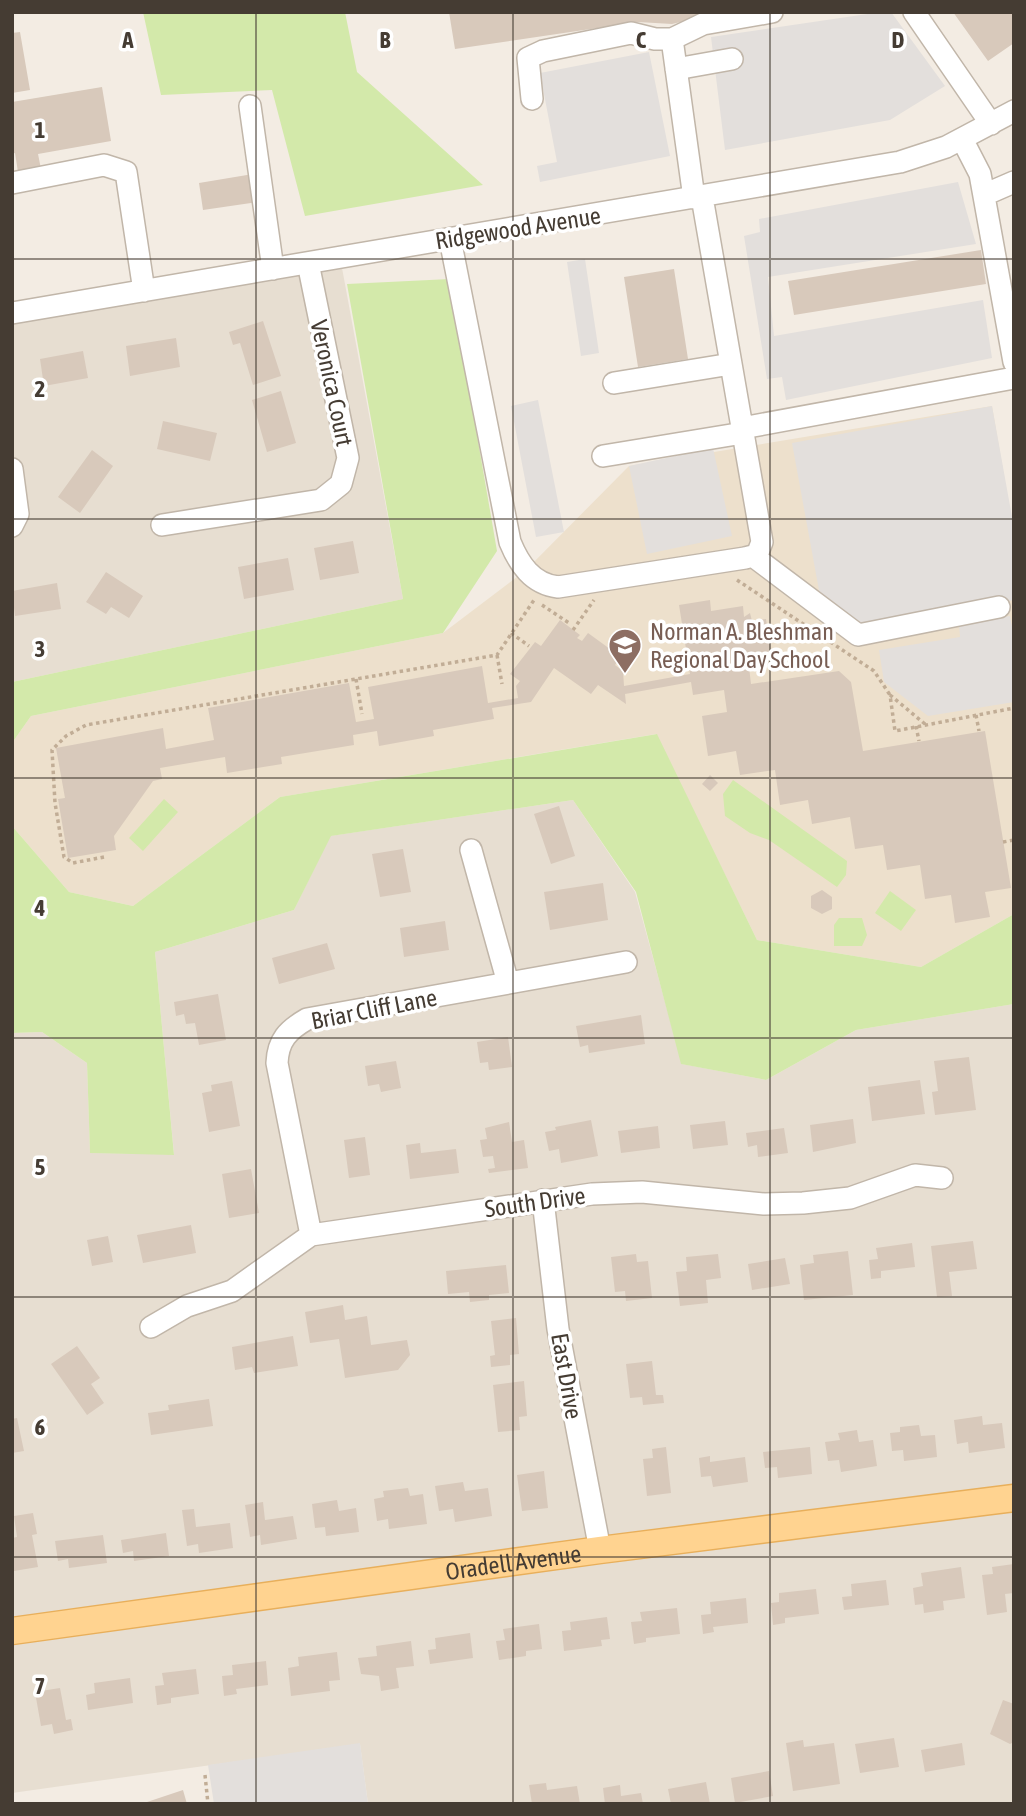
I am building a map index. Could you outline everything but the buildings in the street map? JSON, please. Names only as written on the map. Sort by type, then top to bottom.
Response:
[{"type":"main road","name":"Oradell Avenue","points":[[12,1631],[600,1550],[1014,1498]]},
{"type":"street","points":[[532,99],[528,58],[543,51],[631,33],[655,39],[672,39],[703,24],[772,12]]},
{"type":"street","points":[[914,12],[991,124]]},
{"type":"street","points":[[450,239],[510,542],[526,570],[537,580],[558,587],[753,556],[760,550],[762,542],[743,431],[698,198],[672,39]]},
{"type":"street","points":[[676,69],[732,59]]},
{"type":"street","points":[[250,106],[274,269]]},
{"type":"street","name":"Ridgewood Avenue","points":[[12,313],[900,162],[962,139],[1014,111]]},
{"type":"street","points":[[962,139],[980,174],[1014,362]]},
{"type":"street","points":[[12,183],[104,165],[126,172],[144,291]]},
{"type":"street","points":[[984,195],[1014,182]]},
{"type":"street","name":"Veronica Court","points":[[162,525],[321,500],[341,484],[348,458],[308,263]]},
{"type":"street","points":[[614,383],[731,364]]},
{"type":"street","points":[[603,456],[1014,378]]},
{"type":"street","points":[[12,469],[18,514],[12,526]]},
{"type":"street","points":[[753,556],[858,635],[999,607]]},
{"type":"street","points":[[471,850],[508,983]]},
{"type":"street","name":"Briar Cliff Lane","points":[[311,1235],[277,1063],[283,1038],[293,1027],[307,1019],[626,962]]},
{"type":"street","name":"South Drive","points":[[151,1327],[187,1306],[232,1291],[311,1235],[543,1200],[642,1192],[764,1204],[803,1203],[850,1198],[915,1175],[942,1178]]},
{"type":"street","name":"East Drive","points":[[543,1200],[558,1329],[600,1550]]},
{"type":"path","points":[[733,578],[874,671],[890,695]]},
{"type":"path","points":[[502,684],[497,655],[536,598],[553,602]]},
{"type":"path","points":[[573,630],[595,598],[583,600]]},
{"type":"path","points":[[534,600],[569,623]]},
{"type":"path","points":[[511,634],[529,646]]},
{"type":"path","points":[[104,858],[73,863],[64,857],[55,803],[52,750],[66,736],[86,724],[497,655]]},
{"type":"path","points":[[356,678],[362,714]]},
{"type":"path","points":[[925,724],[890,695],[895,731],[1014,708]]},
{"type":"path","points":[[976,715],[979,731]]},
{"type":"path","points":[[916,726],[919,741]]},
{"type":"path","points":[[1003,842],[1014,840]]},
{"type":"path","points":[[205,1775],[208,1804]]},
{"type":"shaded area","points":[[891,12],[945,86],[890,120],[725,150],[711,37]]},
{"type":"shaded area","points":[[649,52],[670,156],[540,182],[537,166],[557,162],[540,73]]},
{"type":"shaded area","points":[[958,182],[976,244],[768,277],[774,336],[983,300],[992,358],[786,400],[782,377],[767,379],[744,236],[760,232],[759,219]]},
{"type":"shaded area","points":[[340,257],[403,599],[12,682],[12,315]]},
{"type":"shaded area","points":[[585,259],[599,353],[581,356],[567,262]]},
{"type":"shaded area","points":[[538,400],[564,532],[536,537],[511,406]]},
{"type":"shaded area","name":"Norman A. Bleshman Regional Day School","points":[[992,406],[1014,534],[1014,914],[921,967],[757,940],[656,734],[280,797],[133,906],[69,892],[12,826],[12,743],[31,716],[443,633],[526,570],[629,466]]},
{"type":"shaded area","points":[[992,406],[1014,528],[1014,600],[827,634],[792,443]]},
{"type":"shaded area","points":[[713,448],[732,536],[647,554],[629,466]]},
{"type":"shaded area","points":[[1010,616],[1014,637],[1014,702],[928,716],[884,682],[879,650],[960,637],[959,624]]},
{"type":"shaded area","points":[[573,800],[635,892],[682,1064],[766,1080],[856,1030],[1014,1004],[1014,1804],[368,1804],[360,1744],[12,1793],[12,1033],[42,1032],[87,1063],[90,1153],[174,1154],[155,952],[294,910],[330,836]]},
{"type":"shaded area","points":[[360,1743],[368,1804],[214,1804],[208,1765]]},
{"type":"green space","points":[[143,12],[345,12],[357,72],[483,185],[305,216],[272,90],[161,95]]},
{"type":"green space","points":[[450,279],[497,551],[443,633],[31,716],[12,743],[12,682],[403,599],[347,284]]},
{"type":"green space","points":[[657,734],[757,940],[921,967],[1014,914],[1014,1004],[856,1030],[766,1080],[681,1064],[636,892],[573,800],[331,836],[294,910],[155,952],[174,1155],[90,1153],[87,1063],[42,1032],[12,1033],[12,826],[69,892],[133,906],[280,797]]},
{"type":"green space","points":[[733,780],[847,861],[846,875],[837,887],[769,840],[750,833],[725,816],[723,794]]},
{"type":"green space","points":[[164,799],[178,812],[143,851],[129,838]]},
{"type":"green space","points":[[890,891],[916,910],[901,931],[875,913]]},
{"type":"green space","points":[[839,918],[862,918],[867,935],[862,946],[834,946],[834,925]]},
{"type":"place","name":"Norman A. Bleshman Regional Day School","points":[[625,675]]}]
